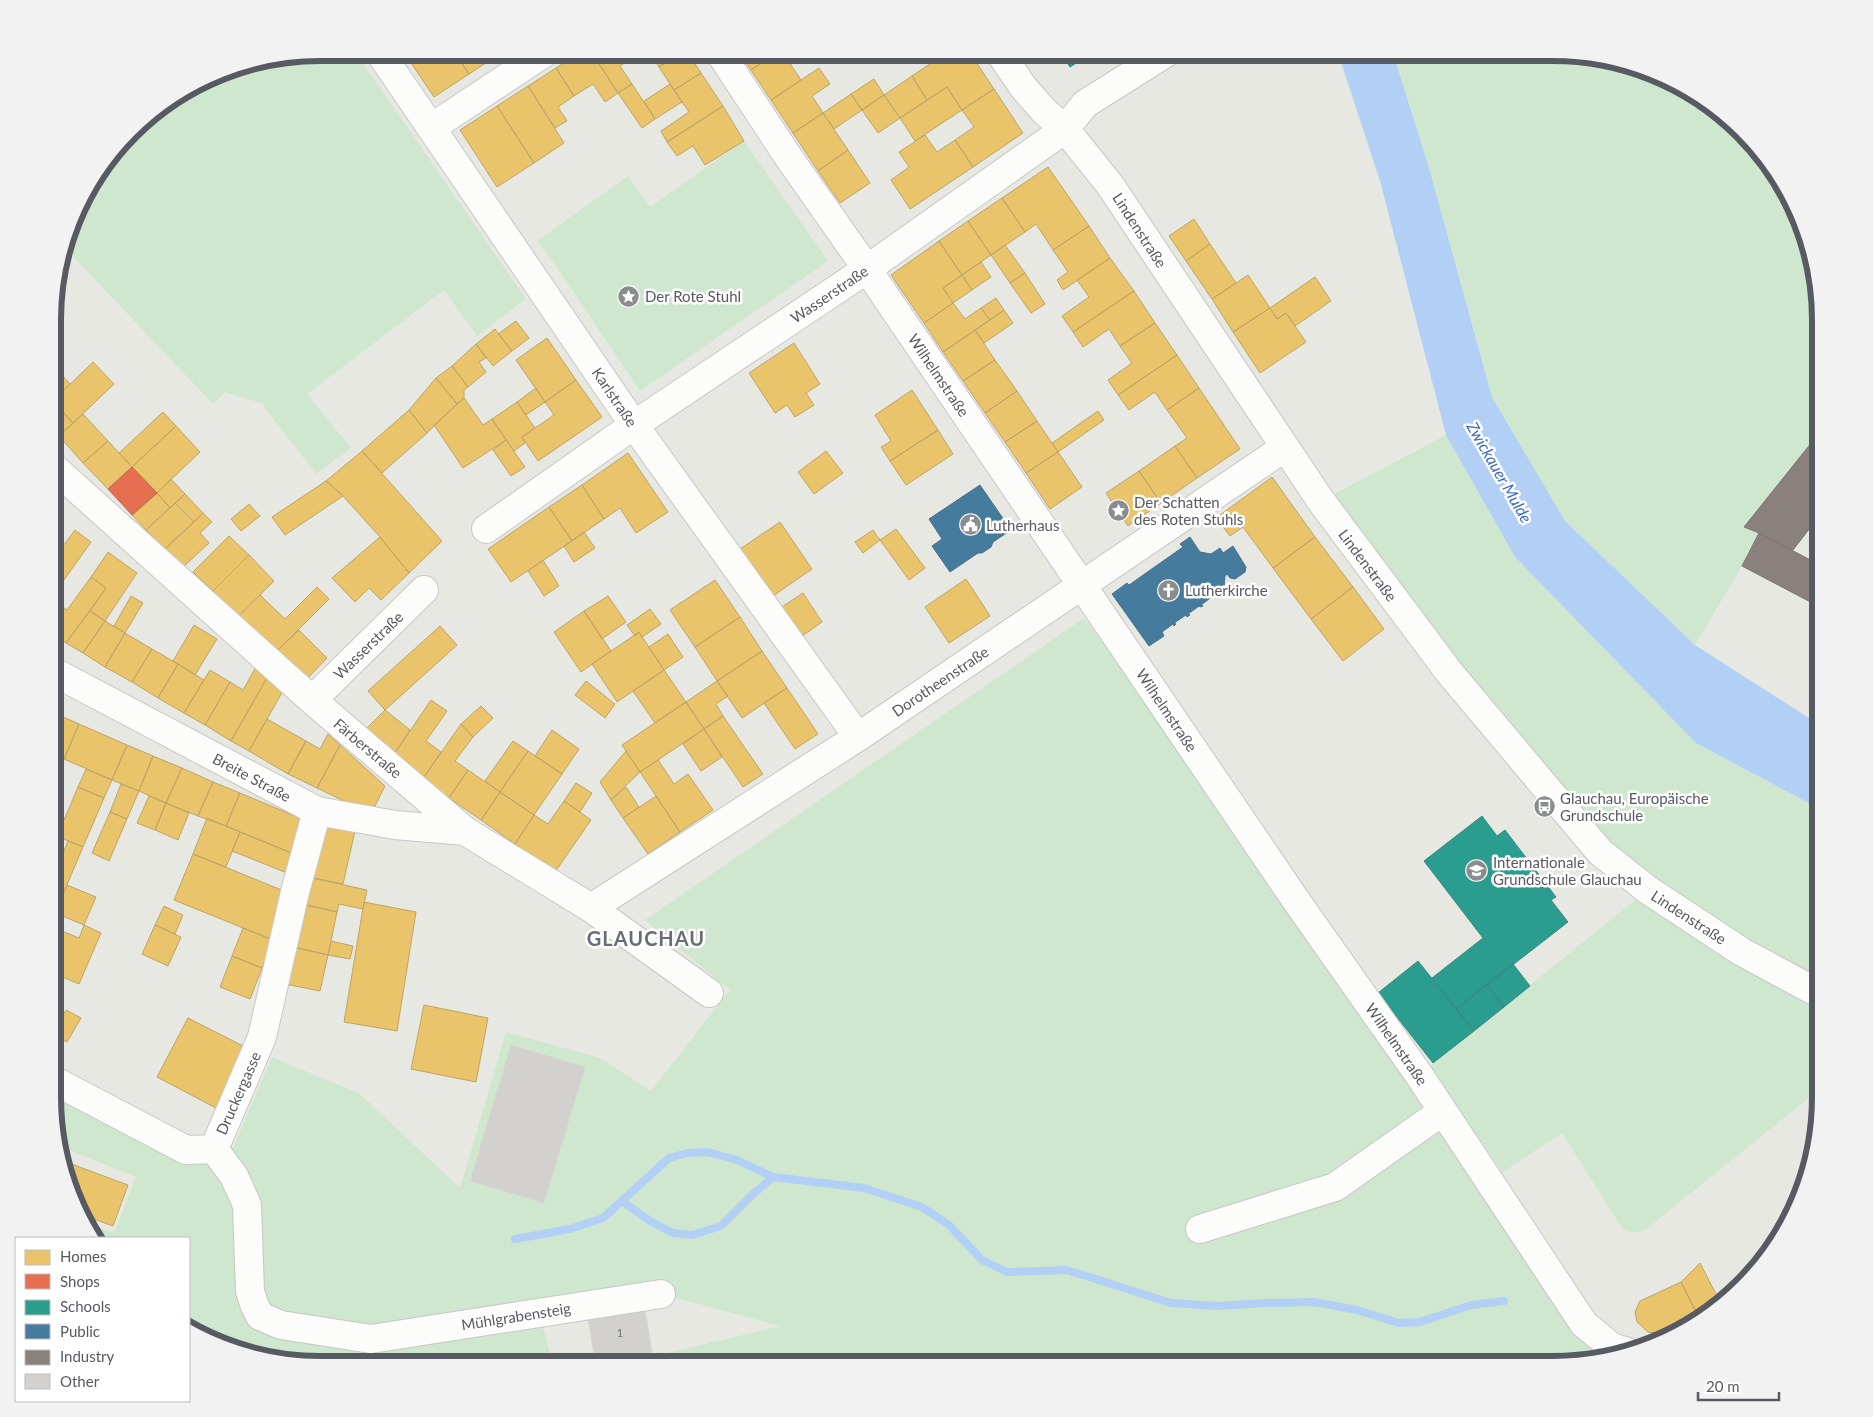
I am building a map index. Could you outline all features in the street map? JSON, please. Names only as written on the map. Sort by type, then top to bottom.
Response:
[{"type":"street","name":"Karlstraße","points":[[386,61],[634,425],[858,737]]},
{"type":"street","points":[[431,128],[532,61]]},
{"type":"street","name":"Wilhelmstraße","points":[[725,61],[1295,898],[1443,1111],[1584,1324],[1615,1348]]},
{"type":"street","name":"Lindenstraße","points":[[1005,61],[1023,88],[1045,112],[1065,129],[1110,185],[1284,448],[1448,672],[1600,852],[1648,890],[1742,952],[1812,990]]},
{"type":"street","name":"Wasserstraße","points":[[486,529],[634,425],[867,269],[1065,129],[1085,104],[1153,61]]},
{"type":"street","name":"Dorotheenstraße","points":[[591,908],[858,737],[1284,448]]},
{"type":"street","name":"Färberstraße","points":[[61,474],[312,700],[465,830],[591,908],[709,993]]},
{"type":"street","name":"Wasserstraße","points":[[312,700],[424,590]]},
{"type":"street","name":"Breite Straße","points":[[61,676],[317,811],[395,825],[465,830]]},
{"type":"street","name":"Druckergasse","points":[[317,811],[295,892],[262,1037],[214,1149],[234,1176],[247,1205],[250,1291],[260,1316],[281,1325],[372,1339]]},
{"type":"street","points":[[61,1084],[186,1150],[214,1149]]},
{"type":"street","points":[[1200,1229],[1335,1186],[1443,1111]]},
{"type":"street","name":"Mühlgrabensteig","points":[[372,1339],[661,1294]]},
{"type":"green space","points":[[320,61],[362,61],[526,299],[477,336],[444,290],[307,394],[351,448],[316,474],[261,403],[225,392],[213,404],[70,253],[81,221],[105,176],[125,149],[149,125],[191,96],[221,81],[270,66]]},
{"type":"green space","points":[[1396,61],[1553,61],[1587,63],[1620,70],[1652,81],[1697,105],[1724,125],[1748,149],[1777,191],[1798,237],[1810,286],[1812,320],[1812,442],[1745,527],[1759,533],[1742,566],[1695,645],[1565,521],[1492,397],[1429,168]]},
{"type":"green space","points":[[744,141],[828,261],[640,391],[554,263],[537,241],[628,176],[650,207]]},
{"type":"green space","points":[[1446,435],[1515,557],[1696,743],[1812,805],[1812,989],[1648,890],[1321,501]]},
{"type":"green space","points":[[1084,618],[1295,899],[1612,1347],[1605,1350],[1587,1354],[1553,1356],[655,1356],[781,1326],[661,1294],[541,1317],[550,1356],[320,1356],[286,1354],[237,1342],[190,1320],[190,1237],[103,1237],[96,1227],[114,1233],[136,1177],[66,1149],[63,1131],[61,1098],[179,1163],[222,1159],[233,1148],[272,1057],[360,1094],[460,1188],[506,1032],[600,1058],[651,1091],[730,990],[645,920]]},
{"type":"green space","points":[[1640,896],[1812,1008],[1812,1095],[1645,1230],[1632,1233],[1622,1228],[1562,1133],[1503,1172],[1429,1067]]},
{"type":"water","name":"Zwickauer Mulde","points":[[1341,61],[1396,61],[1429,168],[1492,397],[1565,521],[1695,645],[1812,720],[1812,805],[1696,743],[1515,557],[1446,435],[1380,181]]},
{"type":"building: Homes","points":[[410,61],[460,61],[469,74],[434,97]]},
{"type":"building: Homes","points":[[460,61],[489,61],[469,74]]},
{"type":"building: Homes","points":[[567,61],[597,61],[618,93],[605,102],[593,84],[574,96],[556,68]]},
{"type":"building: Homes","points":[[597,61],[628,61],[620,66],[632,84],[618,93]]},
{"type":"building: Homes","points":[[655,61],[668,61],[659,67]]},
{"type":"building: Homes","points":[[668,61],[693,61],[701,73],[674,90],[659,67]]},
{"type":"building: Homes","points":[[745,61],[764,61],[751,70]]},
{"type":"building: Homes","points":[[764,61],[791,61],[789,62],[801,80],[771,100],[751,70]]},
{"type":"building: Homes","points":[[930,61],[975,61],[994,89],[962,110],[947,87],[927,100],[912,76],[931,63]]},
{"type":"building: Homes","points":[[556,68],[574,96],[558,107],[567,121],[555,128],[528,86]]},
{"type":"building: Homes","points":[[819,68],[830,84],[812,96],[823,113],[793,133],[771,100]]},
{"type":"building: Homes","points":[[701,73],[723,106],[667,142],[661,131],[689,112],[674,90]]},
{"type":"building: Homes","points":[[912,76],[927,100],[900,118],[884,95]]},
{"type":"building: Homes","points":[[874,79],[884,95],[862,110],[851,94]]},
{"type":"building: Homes","points":[[632,84],[655,119],[642,128],[618,93]]},
{"type":"building: Homes","points":[[670,84],[682,102],[655,119],[644,101]]},
{"type":"building: Homes","points":[[528,86],[564,143],[534,163],[497,106]]},
{"type":"building: Homes","points":[[947,87],[962,110],[915,141],[900,118]]},
{"type":"building: Homes","points":[[994,89],[1023,133],[973,167],[955,140],[974,127],[962,110]]},
{"type":"building: Homes","points":[[851,94],[862,110],[834,129],[823,113]]},
{"type":"building: Homes","points":[[884,95],[900,118],[878,133],[862,110]]},
{"type":"building: Homes","points":[[497,106],[534,163],[497,187],[460,130]]},
{"type":"building: Homes","points":[[723,106],[744,141],[705,165],[693,146],[677,156],[667,142]]},
{"type":"building: Homes","points":[[823,113],[848,150],[818,171],[793,133]]},
{"type":"building: Homes","points":[[925,135],[937,152],[955,140],[973,167],[910,209],[891,180],[909,167],[899,152]]},
{"type":"building: Homes","points":[[848,150],[870,183],[840,203],[818,171]]},
{"type":"building: Homes","points":[[1048,167],[1089,226],[1053,250],[1036,224],[1025,232],[1002,198]]},
{"type":"building: Homes","points":[[1002,198],[1025,232],[991,255],[968,221]]},
{"type":"building: Homes","points":[[1194,219],[1210,244],[1186,261],[1169,236]]},
{"type":"building: Homes","points":[[968,221],[991,255],[962,275],[939,241]]},
{"type":"building: Homes","points":[[1089,226],[1110,258],[1063,290],[1057,280],[1068,272],[1053,250]]},
{"type":"building: Homes","points":[[939,241],[962,275],[943,288],[953,303],[924,323],[891,275]]},
{"type":"building: Homes","points":[[1210,244],[1236,283],[1212,299],[1186,261]]},
{"type":"building: Homes","points":[[1005,245],[1025,273],[1010,283],[991,255]]},
{"type":"building: Homes","points":[[1110,258],[1134,291],[1073,332],[1062,316],[1089,297],[1077,280]]},
{"type":"building: Homes","points":[[981,262],[991,277],[972,290],[962,275]]},
{"type":"building: Homes","points":[[1025,273],[1045,304],[1031,313],[1010,283]]},
{"type":"building: Homes","points":[[962,275],[972,290],[953,303],[943,288]]},
{"type":"building: Homes","points":[[1248,275],[1270,308],[1233,332],[1212,299]]},
{"type":"building: Homes","points":[[1315,277],[1331,301],[1295,326],[1286,313],[1277,319],[1270,308]]},
{"type":"building: Homes","points":[[1134,291],[1155,323],[1120,346],[1109,329],[1083,347],[1073,332]]},
{"type":"building: Homes","points":[[996,298],[1004,310],[990,320],[981,308]]},
{"type":"building: Homes","points":[[953,303],[965,319],[981,308],[990,320],[943,352],[924,323]]},
{"type":"building: Homes","points":[[1270,308],[1277,319],[1286,313],[1306,342],[1260,373],[1233,332]]},
{"type":"building: Homes","points":[[1004,310],[1013,323],[984,343],[975,330]]},
{"type":"building: Homes","points":[[516,321],[529,338],[512,351],[498,334]]},
{"type":"building: Homes","points":[[1155,323],[1177,355],[1118,395],[1108,380],[1132,363],[1120,346]]},
{"type":"building: Homes","points":[[495,329],[512,351],[493,366],[476,344]]},
{"type":"building: Homes","points":[[975,330],[995,360],[963,381],[943,352]]},
{"type":"building: Homes","points":[[547,338],[576,380],[545,402],[516,360]]},
{"type":"building: Homes","points":[[794,343],[820,384],[806,393],[814,405],[795,417],[787,405],[775,413],[749,373]]},
{"type":"building: Homes","points":[[476,344],[486,358],[479,362],[486,372],[468,387],[452,366]]},
{"type":"building: Homes","points":[[1177,355],[1199,388],[1167,410],[1155,392],[1129,410],[1118,395]]},
{"type":"building: Homes","points":[[995,360],[1017,391],[985,413],[963,381]]},
{"type":"building: Homes","points":[[93,362],[114,384],[73,423],[61,410],[61,393]]},
{"type":"building: Homes","points":[[452,366],[468,387],[464,390],[464,398],[457,404],[436,378]]},
{"type":"building: Homes","points":[[61,374],[70,384],[61,393]]},
{"type":"building: Homes","points":[[436,378],[457,404],[427,433],[409,410]]},
{"type":"building: Homes","points":[[576,380],[602,417],[538,461],[522,437],[554,415],[545,402]]},
{"type":"building: Homes","points":[[536,388],[545,402],[526,415],[517,402]]},
{"type":"building: Homes","points":[[1199,388],[1240,449],[1197,478],[1175,446],[1187,438],[1167,410]]},
{"type":"building: Homes","points":[[912,390],[938,430],[890,461],[881,447],[891,441],[875,415]]},
{"type":"building: Homes","points":[[1017,391],[1037,421],[1005,442],[985,413]]},
{"type":"building: Homes","points":[[464,398],[483,425],[492,419],[506,440],[463,468],[434,425]]},
{"type":"building: Homes","points":[[517,402],[535,428],[522,437],[525,443],[514,451],[492,419]]},
{"type":"building: Homes","points":[[61,410],[73,423],[61,434]]},
{"type":"building: Homes","points":[[409,410],[427,433],[382,473],[362,451]]},
{"type":"building: Homes","points":[[1098,411],[1104,420],[1058,452],[1052,443]]},
{"type":"building: Homes","points":[[163,412],[176,426],[132,467],[119,453]]},
{"type":"building: Homes","points":[[83,414],[108,441],[83,463],[61,438],[61,434]]},
{"type":"building: Homes","points":[[1037,421],[1058,452],[1026,473],[1005,442]]},
{"type":"building: Homes","points":[[176,426],[200,452],[157,493],[132,467]]},
{"type":"building: Homes","points":[[938,430],[953,454],[906,485],[890,461]]},
{"type":"building: Homes","points":[[506,440],[525,467],[511,476],[493,450]]},
{"type":"building: Homes","points":[[108,441],[132,467],[108,489],[83,463]]},
{"type":"building: Homes","points":[[1175,446],[1197,478],[1161,503],[1139,471]]},
{"type":"building: Homes","points":[[362,451],[442,541],[409,573],[380,537],[343,496],[326,481]]},
{"type":"building: Homes","points":[[826,451],[843,473],[814,494],[798,472]]},
{"type":"building: Homes","points":[[1058,452],[1082,487],[1050,509],[1026,473]]},
{"type":"building: Homes","points":[[628,453],[668,512],[636,533],[620,508],[604,519],[582,485]]},
{"type":"building: Homes","points":[[1139,471],[1161,503],[1128,526],[1106,493]]},
{"type":"building: Homes","points":[[1272,477],[1315,537],[1273,568],[1243,527],[1230,536],[1216,518]]},
{"type":"building: Homes","points":[[171,479],[185,494],[170,508],[157,493]]},
{"type":"building: Homes","points":[[326,481],[343,496],[285,535],[272,517]]},
{"type":"building: Homes","points":[[582,485],[604,519],[572,541],[549,507]]},
{"type":"building: Homes","points":[[157,493],[170,508],[146,530],[132,515]]},
{"type":"building: Homes","points":[[185,494],[203,513],[194,522],[175,503]]},
{"type":"building: Homes","points":[[175,503],[194,522],[164,550],[146,530]]},
{"type":"building: Homes","points":[[249,504],[260,516],[241,531],[231,519]]},
{"type":"building: Homes","points":[[549,507],[572,541],[511,582],[488,549]]},
{"type":"building: Homes","points":[[203,513],[212,522],[200,533],[209,543],[182,568],[164,550]]},
{"type":"building: Homes","points":[[780,522],[812,569],[773,596],[740,549]]},
{"type":"building: Homes","points":[[896,529],[925,568],[909,580],[880,540]]},
{"type":"building: Homes","points":[[75,530],[91,542],[64,580],[61,578],[61,549]]},
{"type":"building: Homes","points":[[873,530],[880,540],[863,553],[855,542]]},
{"type":"building: Homes","points":[[584,532],[595,548],[574,562],[564,546]]},
{"type":"building: Homes","points":[[229,536],[249,555],[213,591],[193,572]]},
{"type":"building: Homes","points":[[380,537],[409,573],[381,600],[369,588],[355,602],[332,578]]},
{"type":"building: Homes","points":[[1315,537],[1353,587],[1311,619],[1273,568]]},
{"type":"building: Homes","points":[[108,552],[137,573],[105,621],[90,611],[106,588],[91,577]]},
{"type":"building: Homes","points":[[249,555],[274,581],[238,617],[213,591]]},
{"type":"building: Homes","points":[[543,560],[559,586],[544,596],[528,571]]},
{"type":"building: Homes","points":[[91,577],[106,588],[66,643],[61,640],[61,606],[67,610]]},
{"type":"building: Homes","points":[[966,579],[990,616],[949,643],[925,607]]},
{"type":"building: Homes","points":[[715,580],[740,617],[695,647],[670,610]]},
{"type":"building: Homes","points":[[317,587],[329,599],[275,653],[238,617],[260,595],[285,619]]},
{"type":"building: Homes","points":[[1353,587],[1384,629],[1343,661],[1311,619]]},
{"type":"building: Homes","points":[[803,593],[822,622],[802,636],[782,607]]},
{"type":"building: Homes","points":[[131,596],[143,603],[125,633],[114,626]]},
{"type":"building: Homes","points":[[608,596],[626,622],[602,639],[584,611]]},
{"type":"building: Homes","points":[[650,609],[661,624],[642,637],[639,632],[635,636],[627,625]]},
{"type":"building: Homes","points":[[90,611],[105,621],[83,653],[66,643]]},
{"type":"building: Homes","points":[[584,611],[611,651],[581,672],[554,632]]},
{"type":"building: Homes","points":[[740,617],[762,651],[717,681],[695,647]]},
{"type":"building: Homes","points":[[105,621],[125,633],[105,667],[83,653]]},
{"type":"building: Homes","points":[[194,625],[217,639],[195,675],[173,661]]},
{"type":"building: Homes","points":[[440,626],[457,645],[385,710],[368,691]]},
{"type":"building: Homes","points":[[299,630],[327,658],[304,682],[275,653]]},
{"type":"building: Homes","points":[[639,632],[664,670],[617,702],[592,664]]},
{"type":"building: Homes","points":[[125,633],[152,649],[132,682],[105,667]]},
{"type":"building: Homes","points":[[668,634],[683,657],[664,670],[649,647]]},
{"type":"building: Homes","points":[[152,649],[178,664],[158,698],[132,682]]},
{"type":"building: Homes","points":[[762,651],[787,688],[742,718],[717,681]]},
{"type":"building: Homes","points":[[178,664],[204,680],[184,713],[158,698]]},
{"type":"building: Homes","points":[[256,667],[268,676],[231,741],[205,725],[230,682],[243,690]]},
{"type":"building: Homes","points":[[210,670],[230,682],[205,725],[184,713]]},
{"type":"building: Homes","points":[[664,670],[686,702],[655,723],[633,691]]},
{"type":"building: Homes","points":[[268,676],[284,689],[249,751],[231,741]]},
{"type":"building: Homes","points":[[586,681],[615,704],[605,718],[575,695]]},
{"type":"building: Homes","points":[[717,681],[728,696],[716,704],[723,716],[704,729],[686,702]]},
{"type":"building: Homes","points":[[787,688],[818,734],[795,749],[764,703]]},
{"type":"building: Homes","points":[[431,700],[447,711],[426,741],[441,752],[422,780],[391,759]]},
{"type":"building: Homes","points":[[686,702],[704,729],[640,772],[622,745]]},
{"type":"building: Homes","points":[[481,706],[493,718],[473,737],[461,724]]},
{"type":"building: Homes","points":[[385,710],[410,730],[391,759],[359,736]]},
{"type":"building: Homes","points":[[61,716],[79,724],[64,759],[61,758]]},
{"type":"building: Homes","points":[[723,716],[763,774],[743,787],[704,729]]},
{"type":"building: Homes","points":[[267,719],[306,741],[288,774],[249,751]]},
{"type":"building: Homes","points":[[79,724],[127,745],[112,780],[64,759]]},
{"type":"building: Homes","points":[[461,724],[473,737],[455,761],[468,770],[449,798],[422,780]]},
{"type":"building: Homes","points":[[704,729],[722,757],[701,771],[683,744]]},
{"type":"building: Homes","points":[[552,730],[579,749],[562,774],[535,756]]},
{"type":"building: Homes","points":[[328,734],[340,745],[317,788],[288,774],[306,741],[320,749]]},
{"type":"building: Homes","points":[[513,741],[528,751],[500,792],[485,781]]},
{"type":"building: Homes","points":[[127,745],[153,756],[139,791],[112,780]]},
{"type":"building: Homes","points":[[340,745],[385,786],[371,814],[317,788]]},
{"type":"building: Homes","points":[[528,751],[562,774],[534,815],[500,792]]},
{"type":"building: Homes","points":[[626,751],[640,772],[611,800],[600,782]]},
{"type":"building: Homes","points":[[153,756],[182,768],[166,803],[139,791]]},
{"type":"building: Homes","points":[[658,760],[674,784],[688,774],[713,810],[680,832],[640,772]]},
{"type":"building: Homes","points":[[182,768],[213,782],[198,816],[166,803]]},
{"type":"building: Homes","points":[[86,769],[112,780],[104,798],[78,787]]},
{"type":"building: Homes","points":[[468,770],[500,792],[481,820],[449,798]]},
{"type":"building: Homes","points":[[213,782],[240,793],[226,826],[198,816]]},
{"type":"building: Homes","points":[[576,783],[592,793],[580,812],[564,801]]},
{"type":"building: Homes","points":[[121,784],[139,791],[127,819],[110,812]]},
{"type":"building: Homes","points":[[78,787],[104,798],[83,847],[61,838],[61,819],[64,820]]},
{"type":"building: Homes","points":[[626,787],[639,807],[623,818],[611,800]]},
{"type":"building: Homes","points":[[500,792],[534,815],[515,844],[481,820]]},
{"type":"building: Homes","points":[[240,793],[307,821],[294,854],[226,826]]},
{"type":"building: Homes","points":[[149,796],[166,803],[155,830],[137,823]]},
{"type":"building: Homes","points":[[656,796],[680,832],[648,854],[623,818]]},
{"type":"building: Homes","points":[[564,801],[591,820],[555,872],[515,844],[534,815],[548,824]]},
{"type":"building: Homes","points":[[166,803],[189,813],[178,840],[155,830]]},
{"type":"building: Homes","points":[[110,812],[127,819],[109,861],[92,853]]},
{"type":"building: Homes","points":[[207,818],[240,832],[226,867],[193,854]]},
{"type":"building: Homes","points":[[320,823],[355,831],[343,884],[308,877]]},
{"type":"building: Homes","points":[[240,832],[294,854],[287,873],[232,851]]},
{"type":"building: Homes","points":[[68,841],[83,847],[61,899],[61,858]]},
{"type":"building: Homes","points":[[193,854],[284,891],[275,913],[282,916],[273,940],[174,900]]},
{"type":"building: Homes","points":[[308,877],[367,890],[363,909],[339,904],[337,912],[302,904]]},
{"type":"building: Homes","points":[[67,885],[96,897],[84,925],[61,915],[61,899]]},
{"type":"building: Homes","points":[[364,902],[416,912],[397,1031],[344,1022]]},
{"type":"building: Homes","points":[[302,904],[337,912],[328,955],[293,947]]},
{"type":"building: Homes","points":[[164,906],[183,915],[175,934],[155,925]]},
{"type":"building: Homes","points":[[84,925],[101,933],[79,984],[61,976],[61,930],[79,938]]},
{"type":"building: Homes","points":[[155,925],[181,937],[168,966],[142,954]]},
{"type":"building: Homes","points":[[243,928],[273,940],[262,968],[232,956]]},
{"type":"building: Homes","points":[[331,941],[353,946],[350,959],[328,955]]},
{"type":"building: Homes","points":[[293,947],[328,955],[320,991],[285,984]]},
{"type":"building: Homes","points":[[232,956],[262,968],[250,999],[220,987]]},
{"type":"building: Homes","points":[[424,1005],[488,1018],[476,1082],[411,1069]]},
{"type":"building: Homes","points":[[66,1010],[81,1018],[67,1042],[61,1039],[61,1019]]},
{"type":"building: Homes","points":[[188,1018],[247,1048],[216,1108],[157,1077]]},
{"type":"building: Homes","points":[[70,1163],[128,1185],[113,1226],[92,1218],[81,1196]]},
{"type":"building: Homes","points":[[1700,1263],[1717,1297],[1696,1312],[1681,1282]]},
{"type":"building: Homes","points":[[1681,1282],[1696,1312],[1657,1334],[1648,1332],[1637,1322],[1635,1312],[1640,1301]]},
{"type":"building: Homes","points":[[1700,1310],[1683,1320],[1684,1317]]},
{"type":"building: Shops","points":[[132,467],[157,493],[132,515],[108,489]]},
{"type":"building: Schools","points":[[1066,61],[1079,61],[1070,67]]},
{"type":"building: Schools","points":[[1482,816],[1497,836],[1505,830],[1556,897],[1551,900],[1568,922],[1456,1009],[1432,978],[1483,938],[1424,861]]},
{"type":"building: Schools","points":[[1418,961],[1474,1031],[1433,1063],[1378,993]]},
{"type":"building: Schools","points":[[1513,964],[1530,986],[1504,1007],[1487,984]]},
{"type":"building: Schools","points":[[1487,984],[1504,1007],[1474,1031],[1456,1009]]},
{"type":"building: Public","name":"Lutherhaus","points":[[980,485],[1011,530],[993,542],[991,547],[982,553],[978,553],[950,572],[932,546],[942,539],[929,519]]},
{"type":"building: Public","name":"Lutherkirche","points":[[1190,537],[1200,552],[1211,554],[1220,548],[1223,553],[1233,546],[1246,567],[1245,572],[1235,579],[1230,578],[1227,574],[1224,587],[1215,593],[1216,597],[1214,598],[1213,596],[1201,605],[1203,606],[1199,606],[1188,614],[1190,615],[1187,617],[1186,615],[1174,623],[1176,624],[1174,626],[1173,624],[1162,632],[1164,636],[1149,646],[1112,594],[1127,583],[1129,585],[1183,547],[1180,544]]},
{"type":"building: Industry","points":[[1812,442],[1812,525],[1793,550],[1744,527]]},
{"type":"building: Industry","points":[[1759,533],[1812,561],[1812,603],[1742,566]]},
{"type":"building: Other","points":[[511,1045],[585,1067],[544,1203],[470,1181]]},
{"type":"building: Other","points":[[644,1303],[652,1352],[627,1356],[594,1356],[587,1312]]},
{"type":"waterway","points":[[515,1239],[570,1229],[603,1218],[669,1158],[687,1153],[708,1152],[737,1160],[773,1177],[864,1188],[922,1207],[949,1225],[982,1260],[1007,1272],[1067,1270],[1171,1303],[1218,1306],[1314,1302],[1357,1310],[1399,1323],[1420,1322],[1471,1305],[1504,1301]]},
{"type":"waterway","points":[[622,1201],[650,1221],[673,1233],[692,1235],[721,1226],[773,1177]]},
{"type":"place","name":"Der Rote Stuhl","points":[[629,296]]},
{"type":"place","name":"Der Schatten des Roten Stuhls","points":[[1118,511]]},
{"type":"place","name":"Lutherhaus","points":[[970,525]]},
{"type":"place","name":"Lutherkirche","points":[[1169,590]]},
{"type":"place","name":"Glauchau, Europäische Grundschule","points":[[1544,807]]},
{"type":"place","name":"Internationale Grundschule Glauchau","points":[[1477,871]]},
{"type":"district","name":"GLAUCHAU","points":[[646,938]]}]
